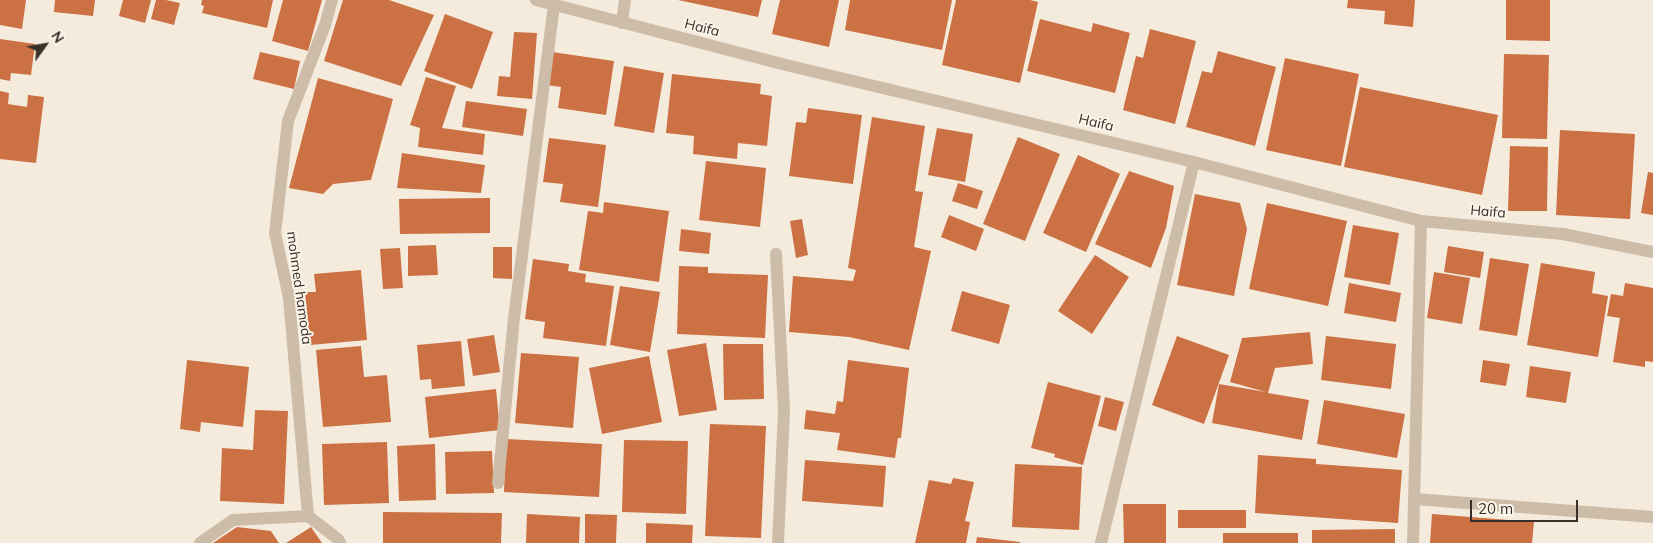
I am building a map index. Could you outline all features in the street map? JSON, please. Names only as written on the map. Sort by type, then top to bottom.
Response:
[{"type":"street","name":"mohmed hamoda","points":[[308,516],[289,298],[275,233],[288,121],[325,25],[332,0]]},
{"type":"street","name":"Haifa","points":[[536,0],[786,65],[1194,162],[1421,221],[1563,234],[1653,252]]},
{"type":"street","points":[[622,23],[625,0]]},
{"type":"street","points":[[498,483],[514,318],[554,5]]},
{"type":"street","points":[[1101,543],[1194,162]]},
{"type":"street","points":[[1413,543],[1421,221]]},
{"type":"street","points":[[776,254],[784,410],[778,543]]},
{"type":"street","points":[[1414,500],[1653,517]]},
{"type":"street","points":[[200,543],[233,520],[308,516],[338,539],[340,543]]},
{"type":"building","points":[[0,0],[26,0],[22,29],[0,25]]},
{"type":"building","points":[[55,0],[95,0],[93,16],[54,12]]},
{"type":"building","points":[[123,0],[151,0],[145,23],[119,16]]},
{"type":"building","points":[[156,0],[180,3],[174,25],[151,19]]},
{"type":"building","points":[[202,0],[273,0],[267,28],[202,13],[204,6],[201,5]]},
{"type":"building","points":[[283,0],[322,0],[308,51],[272,41]]},
{"type":"building","points":[[343,0],[389,0],[434,15],[401,86],[324,61]]},
{"type":"building","points":[[678,0],[762,0],[758,17]]},
{"type":"building","points":[[780,0],[839,0],[829,47],[772,34]]},
{"type":"building","points":[[850,0],[952,0],[942,50],[845,30]]},
{"type":"building","points":[[956,0],[1030,0],[1038,2],[1020,83],[942,65]]},
{"type":"building","points":[[1348,0],[1415,0],[1413,27],[1384,24],[1385,11],[1347,8]]},
{"type":"building","points":[[1506,0],[1550,0],[1550,41],[1506,40]]},
{"type":"building","points":[[445,14],[493,32],[472,89],[424,71]]},
{"type":"building","points":[[1040,19],[1091,32],[1093,23],[1130,33],[1115,93],[1027,71]]},
{"type":"building","points":[[1150,29],[1196,41],[1175,124],[1123,110],[1136,56],[1143,58]]},
{"type":"building","points":[[514,32],[537,33],[532,99],[497,96],[499,76],[510,77]]},
{"type":"building","points":[[0,39],[35,44],[31,75],[11,73],[10,81],[0,79]]},
{"type":"building","points":[[1218,51],[1276,67],[1255,146],[1186,127],[1202,71],[1212,73]]},
{"type":"building","points":[[260,52],[300,61],[294,89],[253,79]]},
{"type":"building","points":[[552,52],[614,61],[606,115],[558,108],[561,87],[547,85]]},
{"type":"building","points":[[1504,54],[1549,55],[1547,139],[1502,138]]},
{"type":"building","points":[[1285,58],[1359,74],[1341,166],[1266,150]]},
{"type":"building","points":[[624,66],[664,73],[654,133],[614,126]]},
{"type":"building","points":[[672,74],[761,84],[760,94],[772,96],[767,146],[738,143],[737,159],[693,154],[694,136],[666,133]]},
{"type":"building","points":[[426,77],[456,86],[442,128],[485,134],[483,155],[418,147],[420,128],[410,125]]},
{"type":"building","points":[[318,78],[393,99],[371,180],[333,184],[323,194],[289,188]]},
{"type":"building","points":[[1360,87],[1498,115],[1482,195],[1344,167]]},
{"type":"building","points":[[0,91],[9,93],[8,104],[27,107],[28,95],[44,97],[36,163],[0,159]]},
{"type":"building","points":[[466,101],[527,109],[523,136],[462,127]]},
{"type":"building","points":[[808,108],[862,115],[853,184],[789,176],[796,122],[806,123]]},
{"type":"building","points":[[872,117],[925,126],[915,191],[923,192],[914,247],[931,251],[909,350],[849,337],[789,332],[793,276],[853,281],[856,270],[848,268]]},
{"type":"building","points":[[937,128],[973,134],[965,182],[928,175]]},
{"type":"building","points":[[1560,130],[1635,134],[1630,219],[1556,215]]},
{"type":"building","points":[[1018,137],[1060,154],[1025,241],[983,224]]},
{"type":"building","points":[[549,138],[606,145],[598,207],[560,202],[563,184],[543,182]]},
{"type":"building","points":[[1510,146],[1548,147],[1547,211],[1508,211]]},
{"type":"building","points":[[402,153],[485,165],[481,193],[397,188]]},
{"type":"building","points":[[1078,155],[1120,174],[1086,252],[1043,233]]},
{"type":"building","points":[[706,161],[766,168],[760,227],[699,220]]},
{"type":"building","points":[[1129,171],[1174,186],[1166,228],[1151,268],[1095,244]]},
{"type":"building","points":[[1648,172],[1653,173],[1653,215],[1641,213]]},
{"type":"building","points":[[958,183],[983,191],[977,209],[952,201]]},
{"type":"building","points":[[1195,194],[1240,203],[1247,229],[1234,296],[1177,285]]},
{"type":"building","points":[[490,198],[490,233],[400,234],[399,199]]},
{"type":"building","points":[[604,202],[669,211],[659,282],[579,270],[588,211],[603,213]]},
{"type":"building","points":[[1267,203],[1347,221],[1328,306],[1249,289]]},
{"type":"building","points":[[949,215],[984,229],[976,251],[941,237]]},
{"type":"building","points":[[802,219],[808,255],[796,258],[790,221]]},
{"type":"building","points":[[1353,225],[1399,233],[1390,285],[1344,277]]},
{"type":"building","points":[[681,229],[711,233],[709,254],[679,251]]},
{"type":"building","points":[[436,245],[438,275],[408,276],[408,246]]},
{"type":"building","points":[[1448,246],[1484,252],[1480,278],[1444,272]]},
{"type":"building","points":[[493,247],[512,247],[512,279],[493,278]]},
{"type":"building","points":[[400,248],[403,288],[383,289],[380,249]]},
{"type":"building","points":[[1095,255],[1129,277],[1092,334],[1058,311]]},
{"type":"building","points":[[1490,258],[1529,264],[1517,336],[1479,330]]},
{"type":"building","points":[[533,259],[569,264],[568,271],[586,274],[585,282],[614,286],[606,346],[543,338],[545,322],[525,319]]},
{"type":"building","points":[[1541,263],[1595,272],[1592,293],[1608,296],[1598,357],[1527,345]]},
{"type":"building","points":[[679,266],[708,267],[708,273],[768,275],[765,338],[677,334]]},
{"type":"building","points":[[361,270],[367,340],[310,345],[305,292],[316,292],[314,274]]},
{"type":"building","points":[[1434,272],[1470,278],[1462,324],[1427,318]]},
{"type":"building","points":[[1349,283],[1401,293],[1396,322],[1344,313]]},
{"type":"building","points":[[1625,283],[1653,288],[1653,362],[1645,361],[1645,367],[1613,362],[1620,318],[1607,316],[1611,294],[1623,296]]},
{"type":"building","points":[[620,286],[660,292],[650,352],[610,345]]},
{"type":"building","points":[[962,291],[1010,305],[999,344],[951,331]]},
{"type":"building","points":[[1310,332],[1313,364],[1275,368],[1268,393],[1309,400],[1302,440],[1212,423],[1219,384],[1266,392],[1230,382],[1242,338]]},
{"type":"building","points":[[494,335],[500,372],[473,376],[467,339]]},
{"type":"building","points":[[1177,336],[1229,355],[1204,424],[1152,405]]},
{"type":"building","points":[[1326,336],[1396,344],[1391,389],[1321,380]]},
{"type":"building","points":[[461,341],[465,386],[432,389],[431,379],[420,380],[417,345]]},
{"type":"building","points":[[706,343],[717,410],[679,416],[667,350]]},
{"type":"building","points":[[723,344],[763,344],[764,399],[724,400]]},
{"type":"building","points":[[361,346],[364,377],[387,375],[391,422],[323,427],[316,350]]},
{"type":"building","points":[[521,353],[579,357],[573,428],[515,423]]},
{"type":"building","points":[[649,356],[662,422],[602,434],[589,368]]},
{"type":"building","points":[[187,360],[249,367],[243,427],[201,422],[200,432],[180,429]]},
{"type":"building","points":[[848,360],[909,368],[901,438],[898,438],[895,458],[837,450],[840,433],[804,429],[806,410],[835,414],[837,401],[843,402]]},
{"type":"building","points":[[1483,360],[1510,364],[1506,386],[1480,382]]},
{"type":"building","points":[[1530,366],[1571,372],[1566,403],[1526,397]]},
{"type":"building","points":[[1048,382],[1101,396],[1083,465],[1054,457],[1055,454],[1031,448]]},
{"type":"building","points":[[496,389],[500,430],[429,438],[425,397]]},
{"type":"building","points":[[1105,397],[1124,402],[1116,431],[1098,426]]},
{"type":"building","points":[[1324,400],[1405,414],[1397,458],[1317,444]]},
{"type":"building","points":[[255,410],[288,411],[284,504],[220,501],[222,448],[253,450]]},
{"type":"building","points":[[710,424],[766,426],[761,538],[705,536]]},
{"type":"building","points":[[506,439],[602,444],[599,497],[504,492]]},
{"type":"building","points":[[624,440],[688,441],[686,514],[622,512]]},
{"type":"building","points":[[387,442],[389,503],[324,505],[322,444]]},
{"type":"building","points":[[435,444],[436,500],[399,501],[397,446]]},
{"type":"building","points":[[492,451],[494,493],[446,494],[445,452]]},
{"type":"building","points":[[1258,455],[1316,459],[1316,464],[1402,470],[1398,523],[1255,513]]},
{"type":"building","points":[[805,460],[886,466],[883,507],[802,501]]},
{"type":"building","points":[[1015,464],[1082,467],[1079,530],[1012,527]]},
{"type":"building","points":[[953,478],[974,482],[965,521],[970,522],[966,543],[915,543],[929,480],[951,484]]},
{"type":"building","points":[[1123,504],[1166,504],[1166,543],[1124,543]]},
{"type":"building","points":[[1178,510],[1246,510],[1246,528],[1178,528]]},
{"type":"building","points":[[383,512],[502,513],[501,543],[383,543]]},
{"type":"building","points":[[527,514],[580,517],[579,543],[526,543]]},
{"type":"building","points":[[585,514],[617,515],[616,543],[585,543]]},
{"type":"building","points":[[1432,514],[1534,522],[1532,543],[1430,543]]},
{"type":"building","points":[[646,523],[693,525],[692,543],[646,543]]},
{"type":"building","points":[[237,527],[271,531],[279,543],[213,543]]},
{"type":"building","points":[[311,527],[322,543],[286,543]]},
{"type":"building","points":[[1395,529],[1395,543],[1312,543],[1312,530]]},
{"type":"building","points":[[1223,533],[1298,533],[1298,543],[1223,543]]},
{"type":"building","points":[[977,537],[1020,542],[1020,543],[976,543]]}]
